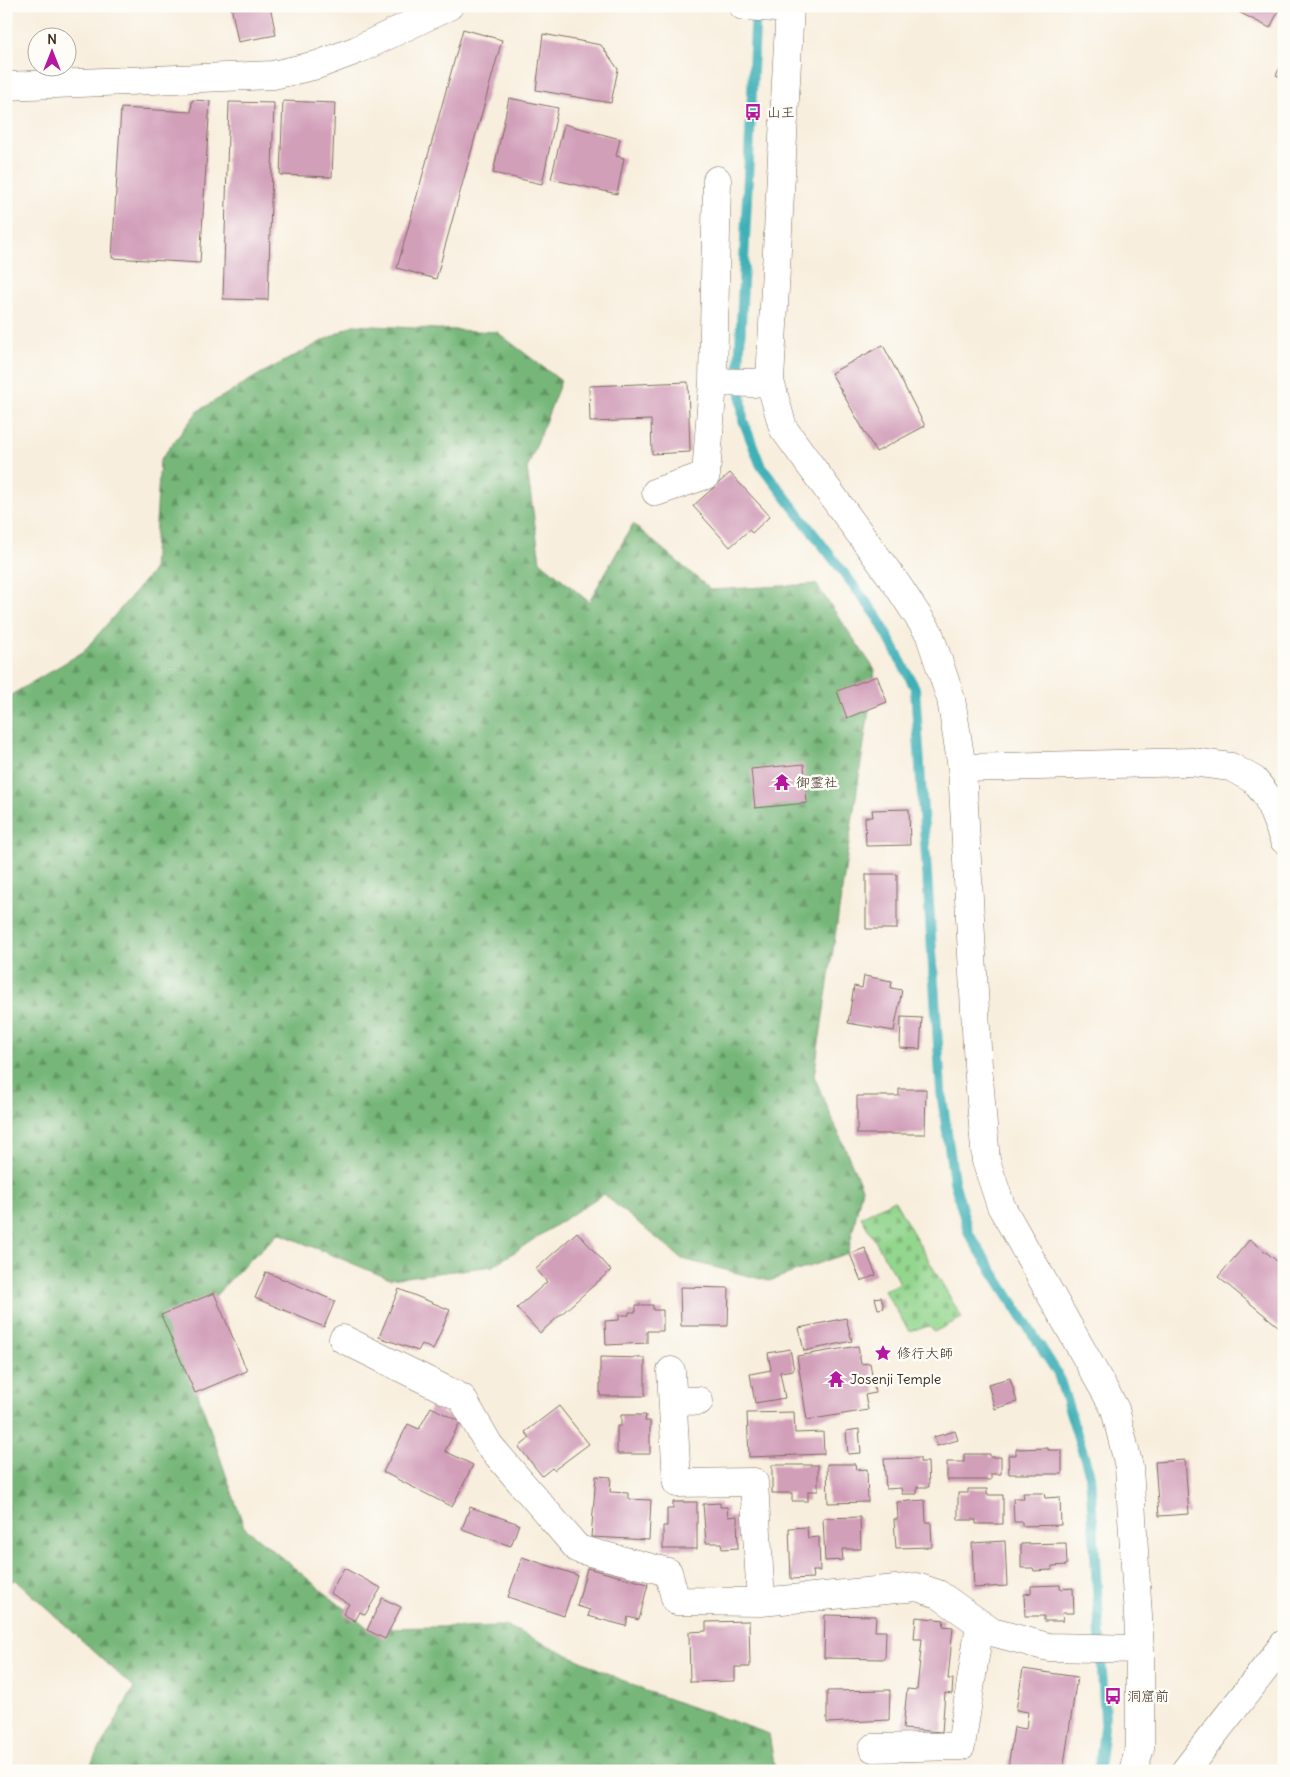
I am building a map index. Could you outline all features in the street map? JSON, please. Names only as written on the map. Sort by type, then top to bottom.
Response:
[{"type":"street","points":[[743,6],[790,8],[760,382],[783,428],[898,586],[929,633],[952,699],[962,768],[978,1075],[986,1161],[1001,1206],[1115,1409],[1129,1467],[1140,1649],[1140,1748],[1133,1771]]},
{"type":"street","points":[[6,86],[273,75],[317,65],[357,50],[445,7]]},
{"type":"street","points":[[656,492],[706,475],[713,382],[717,180]]},
{"type":"street","points":[[713,382],[760,382]]},
{"type":"street","points":[[962,768],[1192,762],[1231,767],[1254,780],[1267,796],[1284,840]]},
{"type":"street","points":[[343,1339],[462,1398],[489,1445],[578,1549],[668,1572],[676,1601],[761,1602],[917,1586],[938,1594],[992,1632],[1048,1647],[1140,1649]]},
{"type":"street","points":[[671,1371],[677,1483],[754,1482],[761,1602]]},
{"type":"street","points":[[673,1400],[699,1401]]},
{"type":"street","points":[[873,1748],[961,1746],[980,1624]]},
{"type":"street","points":[[1185,1771],[1284,1644]]},
{"type":"green space","points":[[353,325],[497,332],[561,381],[527,469],[540,561],[589,602],[633,524],[711,590],[816,584],[875,670],[814,1076],[862,1188],[848,1253],[769,1281],[682,1259],[603,1194],[493,1266],[390,1279],[279,1233],[244,1265],[203,1309],[189,1368],[244,1527],[368,1628],[507,1626],[643,1690],[769,1734],[775,1771],[87,1771],[134,1688],[15,1579],[6,1586],[6,698],[83,652],[153,571],[160,460],[198,411],[260,374]]},
{"type":"green space","points":[[894,1200],[962,1318],[934,1332],[929,1326],[909,1331],[884,1290],[900,1283],[861,1217]]},
{"type":"building","points":[[231,6],[270,6],[276,35],[238,42]]},
{"type":"building","points":[[1227,6],[1281,6],[1270,28]]},
{"type":"building","points":[[463,29],[502,40],[436,279],[397,268]]},
{"type":"building","points":[[543,34],[601,45],[618,69],[611,103],[536,90]]},
{"type":"building","points":[[1284,60],[1284,79],[1276,75]]},
{"type":"building","points":[[509,98],[558,108],[542,184],[493,173]]},
{"type":"building","points":[[192,100],[210,101],[200,263],[112,258],[121,108],[191,112]]},
{"type":"building","points":[[283,101],[335,103],[332,177],[280,175]]},
{"type":"building","points":[[229,102],[274,103],[268,300],[223,299]]},
{"type":"building","points":[[564,124],[620,139],[616,156],[624,158],[617,194],[551,179]]},
{"type":"building","points":[[883,345],[925,426],[876,452],[831,373]]},
{"type":"building","points":[[688,382],[690,452],[652,454],[651,420],[590,422],[589,386]]},
{"type":"building","points":[[730,473],[770,516],[752,533],[749,530],[730,547],[693,506]]},
{"type":"building","points":[[877,676],[887,702],[847,718],[837,691]]},
{"type":"building","points":[[804,764],[807,803],[755,808],[751,769]]},
{"type":"building","points":[[909,809],[910,845],[866,846],[865,817],[873,817],[872,810]]},
{"type":"building","points":[[866,874],[897,874],[897,929],[866,929]]},
{"type":"building","points":[[864,976],[892,981],[891,988],[902,990],[894,1031],[848,1023],[854,986],[862,988]]},
{"type":"building","points":[[901,1017],[922,1018],[920,1049],[900,1048]]},
{"type":"building","points":[[899,1089],[926,1089],[925,1134],[857,1134],[857,1096],[899,1096]]},
{"type":"building","points":[[577,1232],[611,1270],[540,1333],[517,1308],[547,1282],[536,1269]]},
{"type":"building","points":[[1250,1239],[1284,1267],[1284,1331],[1218,1277]]},
{"type":"building","points":[[865,1248],[876,1275],[861,1281],[850,1254]]},
{"type":"building","points":[[266,1272],[335,1301],[324,1327],[255,1298]]},
{"type":"building","points":[[680,1287],[729,1288],[728,1326],[681,1326]]},
{"type":"building","points":[[399,1289],[450,1310],[433,1350],[422,1344],[418,1351],[379,1337]]},
{"type":"building","points":[[214,1293],[247,1371],[195,1393],[161,1315]]},
{"type":"building","points":[[881,1297],[884,1308],[878,1309],[875,1298]]},
{"type":"building","points":[[636,1305],[653,1305],[653,1310],[663,1310],[663,1331],[647,1331],[647,1343],[606,1345],[605,1321],[619,1320],[619,1315],[629,1315],[629,1312],[636,1312]]},
{"type":"building","points":[[846,1318],[852,1341],[804,1351],[799,1328]]},
{"type":"building","name":"Josenji Temple","points":[[858,1346],[861,1364],[870,1363],[875,1393],[865,1395],[868,1410],[807,1420],[797,1356]]},
{"type":"building","points":[[790,1349],[794,1370],[780,1372],[785,1398],[755,1403],[750,1374],[771,1370],[768,1353]]},
{"type":"building","points":[[600,1357],[645,1358],[645,1396],[600,1396]]},
{"type":"building","points":[[1010,1378],[1017,1402],[995,1409],[988,1384]]},
{"type":"building","points":[[559,1406],[589,1444],[554,1470],[552,1468],[542,1476],[519,1447],[530,1438],[525,1432]]},
{"type":"building","points":[[431,1407],[460,1422],[445,1451],[473,1465],[452,1507],[383,1472],[408,1424],[419,1429]]},
{"type":"building","points":[[794,1412],[795,1433],[823,1432],[824,1454],[749,1457],[747,1413]]},
{"type":"building","points":[[621,1415],[646,1415],[645,1421],[650,1421],[650,1454],[617,1454],[617,1426],[621,1426]]},
{"type":"building","points":[[859,1429],[861,1453],[848,1454],[846,1431]]},
{"type":"building","points":[[955,1431],[958,1440],[937,1446],[934,1437]]},
{"type":"building","points":[[1048,1448],[1048,1450],[1062,1450],[1062,1474],[1009,1474],[1008,1455],[1016,1455],[1016,1449]]},
{"type":"building","points":[[964,1454],[990,1454],[990,1457],[1001,1457],[1001,1474],[991,1474],[991,1480],[947,1480],[947,1462],[964,1462]]},
{"type":"building","points":[[920,1458],[920,1462],[928,1462],[929,1487],[917,1487],[917,1494],[902,1494],[901,1488],[886,1489],[884,1459]]},
{"type":"building","points":[[1185,1460],[1189,1514],[1159,1516],[1155,1462]]},
{"type":"building","points":[[827,1464],[855,1464],[856,1470],[867,1469],[868,1502],[828,1503]]},
{"type":"building","points":[[772,1465],[818,1465],[818,1491],[808,1491],[808,1501],[792,1501],[792,1493],[772,1493]]},
{"type":"building","points":[[596,1476],[611,1477],[610,1492],[628,1493],[628,1499],[651,1500],[649,1540],[591,1537]]},
{"type":"building","points":[[968,1489],[987,1489],[987,1495],[1003,1495],[1003,1524],[976,1524],[976,1520],[958,1520],[958,1493],[968,1493]]},
{"type":"building","points":[[1023,1493],[1044,1493],[1045,1498],[1060,1497],[1061,1525],[1022,1526],[1022,1522],[1014,1522],[1013,1498],[1024,1498]]},
{"type":"building","points":[[925,1500],[926,1522],[931,1522],[932,1547],[896,1548],[894,1519],[898,1519],[897,1502]]},
{"type":"building","points":[[673,1502],[697,1502],[697,1549],[663,1549],[663,1526],[667,1526],[667,1509],[673,1509]]},
{"type":"building","points":[[720,1503],[720,1507],[727,1507],[728,1517],[737,1516],[738,1548],[722,1549],[721,1543],[706,1543],[703,1504]]},
{"type":"building","points":[[470,1507],[519,1524],[511,1546],[462,1529]]},
{"type":"building","points":[[860,1517],[861,1549],[842,1549],[843,1560],[825,1561],[823,1518]]},
{"type":"building","points":[[807,1527],[808,1538],[819,1537],[820,1571],[812,1571],[813,1578],[791,1579],[789,1528]]},
{"type":"building","points":[[1005,1541],[1007,1586],[974,1588],[972,1543]]},
{"type":"building","points":[[1066,1543],[1067,1565],[1052,1566],[1052,1570],[1034,1571],[1033,1568],[1021,1568],[1021,1544]]},
{"type":"building","points":[[522,1557],[577,1575],[564,1616],[508,1597]]},
{"type":"building","points":[[344,1568],[381,1588],[365,1615],[360,1612],[355,1621],[343,1614],[349,1604],[330,1593]]},
{"type":"building","points":[[587,1568],[648,1584],[639,1620],[628,1617],[626,1626],[588,1616],[590,1610],[577,1606]]},
{"type":"building","points":[[1060,1585],[1060,1589],[1073,1588],[1074,1613],[1062,1613],[1063,1621],[1044,1621],[1044,1616],[1025,1616],[1024,1594],[1031,1593],[1031,1586]]},
{"type":"building","points":[[382,1598],[401,1607],[385,1639],[367,1630]]},
{"type":"building","points":[[825,1615],[876,1616],[875,1631],[886,1631],[885,1659],[824,1658]]},
{"type":"building","points":[[916,1617],[944,1620],[943,1626],[953,1627],[948,1679],[953,1679],[952,1694],[945,1693],[942,1732],[903,1729],[907,1689],[917,1690],[922,1639],[914,1639]]},
{"type":"building","points":[[749,1621],[750,1667],[735,1667],[735,1681],[690,1682],[689,1632],[706,1631],[706,1622]]},
{"type":"building","points":[[1023,1669],[1077,1677],[1063,1771],[1025,1771],[1008,1768],[1014,1727],[1026,1729],[1028,1712],[1016,1710]]},
{"type":"building","points":[[890,1690],[889,1720],[827,1723],[827,1691]]},
{"type":"waterway","points":[[756,7],[739,368],[743,420],[760,464],[877,616],[915,688],[941,1091],[954,1181],[969,1234],[1058,1374],[1090,1475],[1105,1719],[1100,1762],[1097,1771]]},
{"type":"place","name":"山王","points":[[753,112]]},
{"type":"place","name":"御霊社","points":[[782,782]]},
{"type":"place","name":"修行大師","points":[[883,1353]]},
{"type":"place","name":"Josenji Temple","points":[[836,1379]]},
{"type":"place","name":"洞窟前","points":[[1113,1696]]}]
